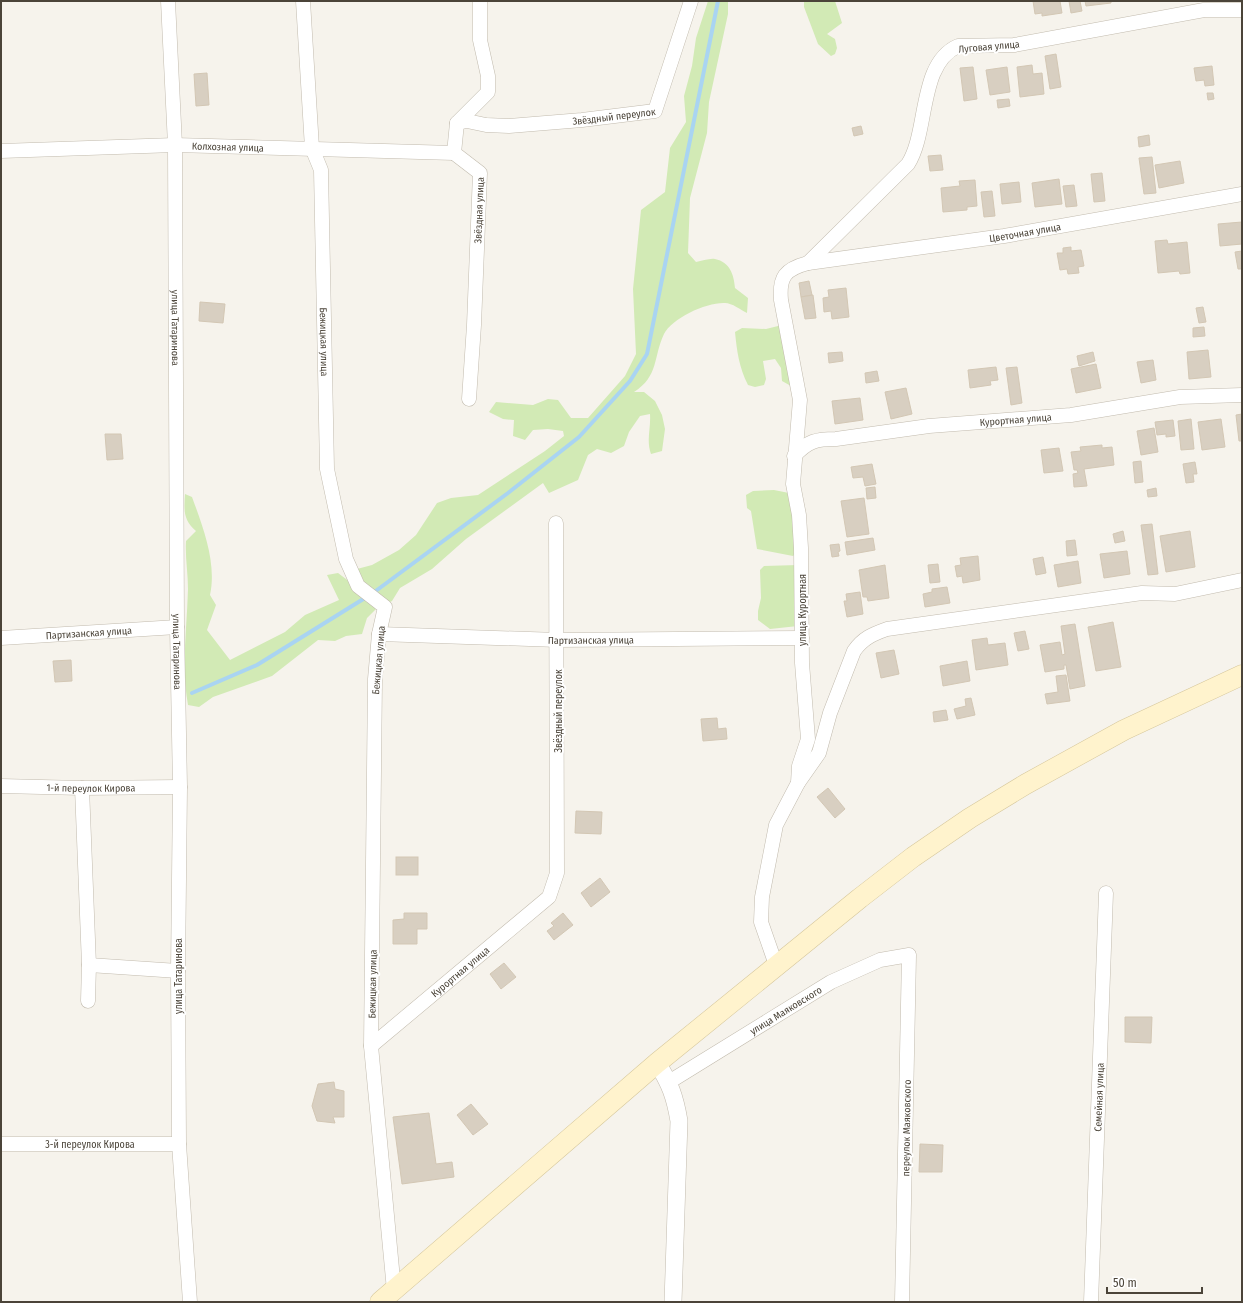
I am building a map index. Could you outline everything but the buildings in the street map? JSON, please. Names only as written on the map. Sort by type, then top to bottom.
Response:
[{"type":"main road","points":[[387,1296],[656,1063],[907,861],[970,818],[1026,784],[1124,730],[1242,675]]},
{"type":"street","name":"улица Татаринова","points":[[168,1],[174,145],[177,627],[180,787],[178,971],[179,1144],[190,1302]]},
{"type":"street","name":"Бежицкая улица","points":[[303,1],[312,148],[321,170],[327,469],[346,558],[358,586],[384,607],[379,634],[375,679],[371,1046],[387,1296]]},
{"type":"street","points":[[454,153],[457,123],[488,92],[488,76],[480,40],[480,1]]},
{"type":"street","name":"Звёздный переулок","points":[[457,123],[467,121],[486,125],[509,126],[582,120],[655,111],[691,1]]},
{"type":"street","name":"Луговая улица","points":[[808,263],[908,164],[916,148],[929,84],[934,71],[950,50],[958,46],[1014,44],[1204,10],[1242,10]]},
{"type":"street","name":"Колхозная улица","points":[[1,151],[174,145],[454,153]]},
{"type":"street","name":"Звёздная улица","points":[[454,153],[480,173],[475,318],[469,399]]},
{"type":"street","name":"Цветочная улица","points":[[808,263],[1004,236],[1242,194]]},
{"type":"street","name":"улица Курортная","points":[[776,966],[761,922],[762,897],[776,825],[798,783],[799,766],[808,739],[802,663],[801,548],[793,484],[794,456],[799,428],[800,400],[780,286],[782,277],[795,266],[808,263]]},
{"type":"street","name":"Курортная улица","points":[[794,456],[803,446],[822,439],[836,439],[929,426],[1072,415],[1180,397],[1242,395]]},
{"type":"street","name":"Звёздный переулок","points":[[548,897],[558,874],[558,640],[556,523]]},
{"type":"street","points":[[798,783],[819,753],[830,713],[854,651],[859,644],[872,634],[887,629],[1142,593],[1175,594],[1242,580]]},
{"type":"street","name":"Партизанская улица","points":[[1,638],[177,627]]},
{"type":"street","name":"Партизанская улица","points":[[379,634],[558,640],[802,638]]},
{"type":"street","name":"1-й переулок Кирова","points":[[1,786],[82,788],[180,787]]},
{"type":"street","points":[[82,788],[90,965],[88,1002]]},
{"type":"street","name":"Семейная улица","points":[[1091,1302],[1106,893]]},
{"type":"street","name":"Курортная улица","points":[[371,1046],[548,897]]},
{"type":"street","name":"улица Маяковского","points":[[669,1082],[831,982],[880,960],[909,955]]},
{"type":"street","name":"переулок Маяковского","points":[[902,1302],[909,955]]},
{"type":"street","points":[[90,965],[178,971]]},
{"type":"street","points":[[656,1063],[669,1082],[675,1099],[679,1121],[673,1302]]},
{"type":"street","name":"3-й переулок Кирова","points":[[1,1144],[179,1144]]},
{"type":"green space","points":[[708,1],[728,1],[728,14],[709,102],[707,133],[690,198],[688,253],[696,262],[715,259],[728,266],[734,278],[735,288],[748,298],[747,313],[728,303],[709,305],[691,312],[674,322],[664,334],[652,373],[642,386],[634,392],[644,392],[655,401],[662,415],[665,429],[662,451],[651,454],[649,439],[650,414],[640,416],[629,432],[624,446],[611,453],[597,449],[588,455],[578,480],[549,493],[543,483],[466,539],[432,569],[400,588],[392,601],[376,609],[367,618],[362,634],[346,636],[335,641],[318,640],[272,676],[213,697],[199,707],[188,705],[185,676],[188,589],[186,541],[196,531],[189,523],[185,514],[185,494],[192,497],[208,545],[212,570],[210,595],[216,605],[207,630],[230,660],[285,632],[305,615],[339,600],[327,575],[338,573],[350,582],[357,569],[372,565],[399,550],[416,535],[437,503],[451,498],[478,495],[545,451],[564,436],[563,431],[548,429],[533,430],[525,440],[513,436],[514,420],[503,419],[489,412],[496,402],[533,405],[548,399],[558,400],[571,418],[588,418],[625,376],[636,354],[633,289],[641,210],[665,192],[670,148],[686,122],[684,96],[692,66],[696,38]]},
{"type":"green space","points":[[804,1],[835,1],[842,23],[827,34],[835,39],[837,48],[835,54],[831,56],[818,44],[804,7]]},
{"type":"green space","points":[[782,325],[791,386],[782,381],[781,368],[775,359],[763,361],[766,379],[764,385],[755,387],[748,385],[742,372],[735,332],[742,328],[766,329]]},
{"type":"green space","points":[[774,490],[789,493],[805,544],[793,556],[757,549],[751,511],[747,508],[746,495],[753,491]]},
{"type":"green space","points":[[798,565],[798,626],[770,629],[758,620],[758,611],[761,598],[760,570],[764,566]]},
{"type":"waterway","points":[[192,693],[257,665],[373,593],[508,493],[579,437],[630,381],[647,354],[718,1]]}]
